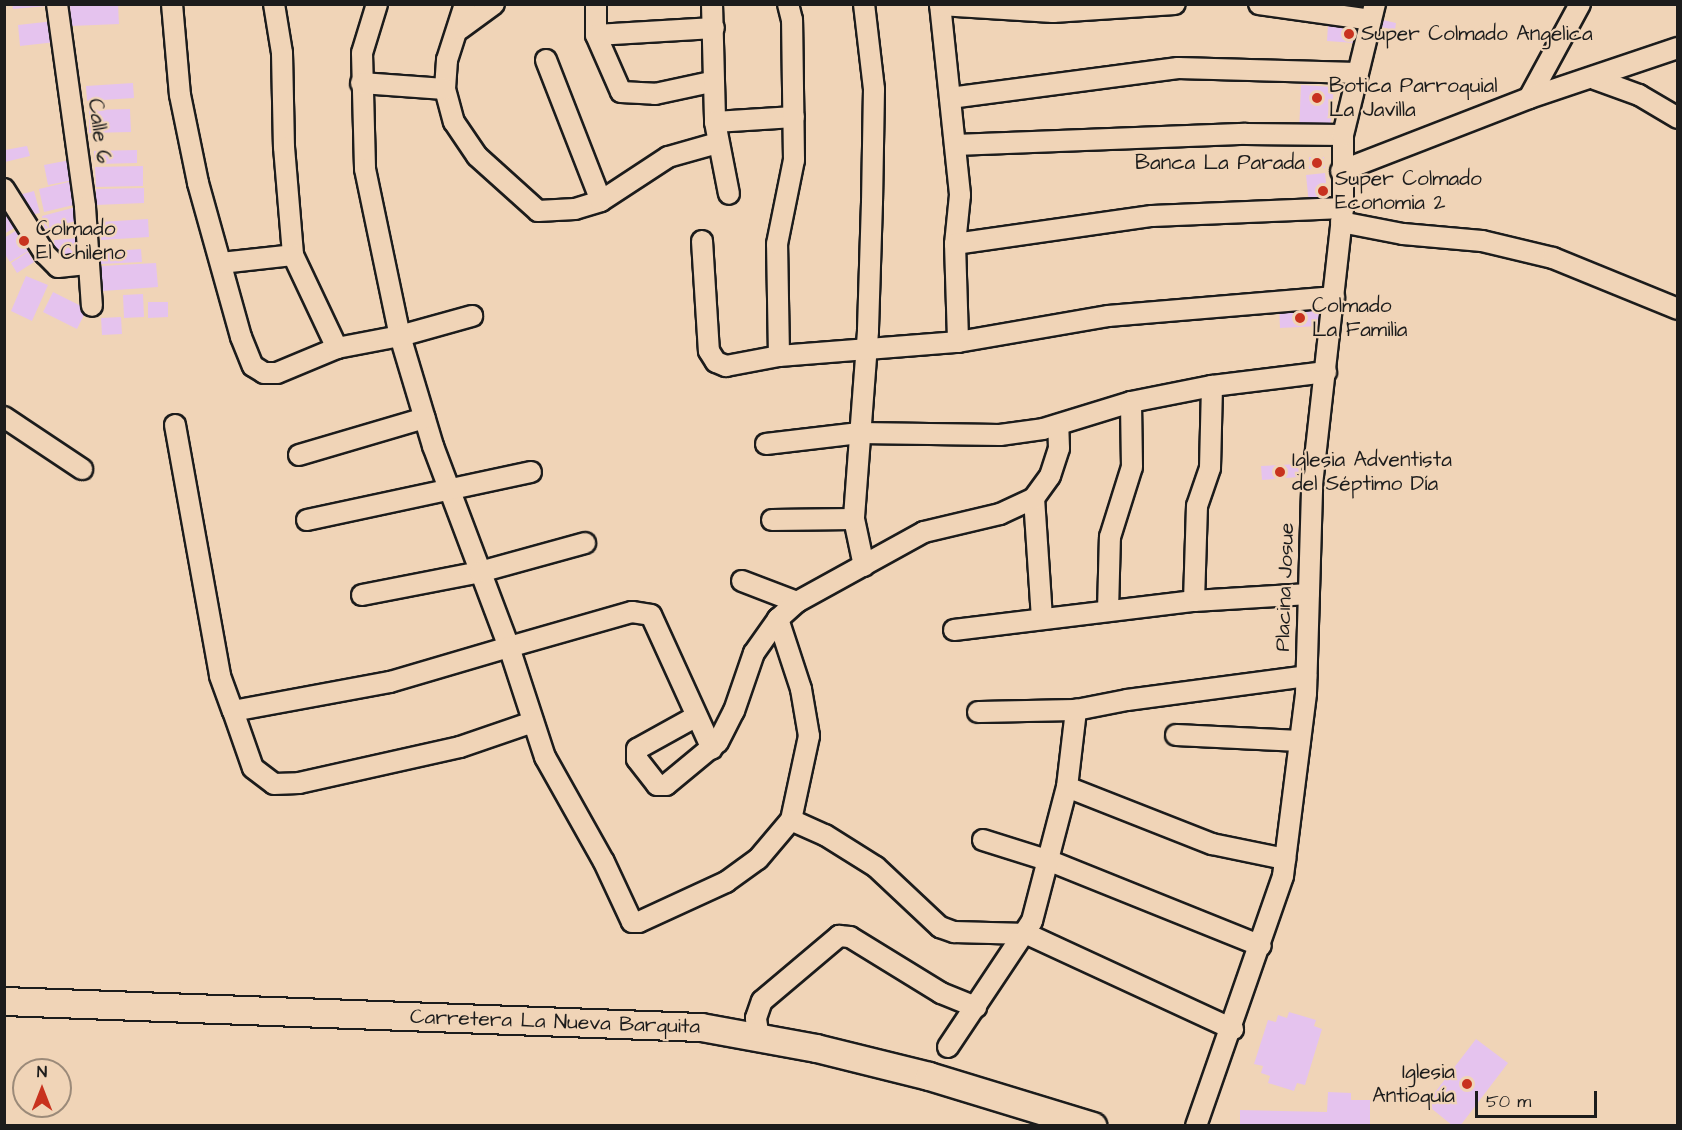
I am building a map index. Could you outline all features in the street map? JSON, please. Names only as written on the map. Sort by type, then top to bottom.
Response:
[{"type":"street","name":"Calle 6","points":[[57,4],[85,207],[92,306]]},
{"type":"street","points":[[172,4],[180,96],[241,337],[258,370],[277,373],[337,348],[400,336],[472,316]]},
{"type":"street","points":[[274,4],[282,53],[284,147],[293,255],[337,348]]},
{"type":"street","points":[[377,4],[362,53],[365,169],[400,336],[449,488],[509,646],[545,757],[604,862],[632,922],[639,922],[726,882],[758,859],[791,820],[809,736],[801,689],[778,619]]},
{"type":"street","points":[[465,4],[460,29],[447,60],[445,89],[454,122],[477,156],[538,211],[575,210],[602,201],[668,157],[717,143]]},
{"type":"street","points":[[460,29],[494,4]]},
{"type":"street","points":[[596,4],[596,35],[621,92],[656,94],[711,82]]},
{"type":"street","points":[[712,4],[714,28],[711,82],[717,143],[729,194]]},
{"type":"street","points":[[779,356],[777,244],[794,160],[788,4]]},
{"type":"street","points":[[864,4],[874,88],[865,350],[854,519],[864,566]]},
{"type":"street","points":[[958,342],[955,244],[960,195],[940,5],[1053,12],[1175,4]]},
{"type":"street","points":[[1259,4],[1373,12]]},
{"type":"street","points":[[1529,98],[1580,4]]},
{"type":"street","name":"Placina Josue","points":[[1196,1125],[1233,1029],[1261,946],[1285,859],[1306,676],[1312,485],[1342,215],[1342,135],[1373,12]]},
{"type":"street","points":[[596,35],[714,28]]},
{"type":"street","points":[[1341,171],[1529,98],[1595,79],[1677,48]]},
{"type":"street","points":[[546,60],[602,201]]},
{"type":"street","points":[[950,98],[1178,68],[1357,73]]},
{"type":"street","points":[[1595,79],[1639,95],[1677,118]]},
{"type":"street","points":[[361,83],[445,89]]},
{"type":"street","points":[[715,122],[794,117]]},
{"type":"street","points":[[955,145],[1234,134],[1342,135]]},
{"type":"street","points":[[4,189],[45,254],[58,267],[89,264]]},
{"type":"street","points":[[955,244],[1152,216],[1342,215],[1403,234],[1482,241],[1553,258],[1677,309]]},
{"type":"street","points":[[702,241],[712,357],[726,366],[779,356],[958,342],[1109,316],[1334,297]]},
{"type":"street","points":[[221,263],[293,255]]},
{"type":"street","points":[[766,444],[859,433],[1000,435],[1058,425],[1131,402],[1212,386],[1326,372]]},
{"type":"street","points":[[1194,601],[1197,507],[1210,468],[1212,386]]},
{"type":"street","points":[[1108,611],[1110,537],[1132,467],[1131,402]]},
{"type":"street","points":[[4,417],[82,469]]},
{"type":"street","points":[[298,455],[425,418]]},
{"type":"street","points":[[175,425],[220,676],[253,768],[274,784],[299,783],[460,747],[533,722]]},
{"type":"street","points":[[695,717],[637,749],[637,759],[661,786],[712,749],[734,711],[754,654],[778,619],[797,602],[924,532],[1000,514],[1034,498],[1050,476],[1059,448],[1058,425]]},
{"type":"street","points":[[308,520],[531,472]]},
{"type":"street","points":[[1034,498],[1042,619]]},
{"type":"street","points":[[772,520],[854,519]]},
{"type":"street","points":[[362,595],[480,572],[585,543]]},
{"type":"street","points":[[742,581],[797,602]]},
{"type":"street","points":[[954,630],[1194,601],[1309,594]]},
{"type":"street","points":[[233,711],[390,682],[632,612],[645,613],[656,623],[695,717],[712,749]]},
{"type":"street","points":[[978,712],[1076,710],[1127,700],[1306,676]]},
{"type":"street","points":[[948,1047],[1027,934],[1050,861],[1068,787],[1076,710]]},
{"type":"street","points":[[1176,735],[1300,741]]},
{"type":"street","points":[[1068,787],[1212,844],[1285,859]]},
{"type":"street","points":[[791,820],[825,835],[876,867],[940,927],[954,932],[1027,934],[1233,1029]]},
{"type":"street","points":[[983,840],[1050,861],[1261,946]]},
{"type":"street","points":[[759,1038],[756,1018],[762,1001],[839,936],[850,937],[941,993],[976,1007]]},
{"type":"street","name":"Carretera La Nueva Barquita","points":[[4,1001],[561,1025],[759,1038],[929,1076],[1093,1125]]},
{"type":"street","name":"Carretera La Nueva Barquita","points":[[4,1015],[561,1025]]},
{"type":"street","name":"Carretera La Nueva Barquita","points":[[700,1035],[1038,1125]]},
{"type":"building","points":[[12,4],[47,4],[47,6],[13,9]]},
{"type":"building","points":[[70,4],[118,4],[119,24],[71,26]]},
{"type":"building","points":[[1383,20],[1396,23],[1395,30],[1381,27]]},
{"type":"building","points":[[54,21],[56,42],[20,46],[18,25]]},
{"type":"building","points":[[1328,25],[1356,27],[1355,43],[1327,41]]},
{"type":"building","points":[[133,83],[134,98],[87,101],[86,86]]},
{"type":"building","points":[[1301,85],[1334,87],[1330,129],[1299,132]]},
{"type":"building","points":[[130,109],[131,132],[89,133],[89,110]]},
{"type":"building","points":[[27,146],[30,156],[5,162],[5,150]]},
{"type":"building","points":[[137,150],[137,163],[99,164],[99,160],[94,160],[94,151]]},
{"type":"building","name":"Banca La Parada","points":[[1309,157],[1324,157],[1325,168],[1309,169]]},
{"type":"building","points":[[75,159],[79,179],[48,185],[44,165]]},
{"type":"building","points":[[143,166],[143,186],[96,187],[95,167]]},
{"type":"building","points":[[1325,173],[1328,201],[1309,204],[1306,175]]},
{"type":"building","points":[[77,180],[82,203],[44,212],[39,189]]},
{"type":"building","points":[[144,188],[144,203],[96,205],[96,189]]},
{"type":"building","points":[[34,191],[40,213],[30,215],[15,196]]},
{"type":"building","points":[[4,206],[19,225],[4,234]]},
{"type":"building","points":[[80,206],[84,219],[45,229],[42,216]]},
{"type":"building","points":[[148,219],[149,237],[101,240],[100,222]]},
{"type":"building","points":[[22,227],[35,247],[10,262],[4,253],[4,238]]},
{"type":"building","points":[[79,238],[80,259],[56,260],[54,240]]},
{"type":"building","points":[[141,249],[142,262],[101,264],[100,252]]},
{"type":"building","points":[[28,252],[34,262],[17,273],[11,263]]},
{"type":"building","points":[[156,263],[158,287],[103,291],[101,266]]},
{"type":"building","points":[[26,276],[48,285],[32,321],[11,311]]},
{"type":"building","points":[[53,292],[87,309],[77,329],[43,312]]},
{"type":"building","points":[[143,294],[144,317],[124,318],[123,295]]},
{"type":"building","points":[[148,302],[168,302],[168,317],[148,318]]},
{"type":"building","name":"Colmado La Familia","points":[[1315,306],[1320,311],[1320,326],[1280,328],[1279,308]]},
{"type":"building","points":[[121,317],[122,334],[102,335],[101,318]]},
{"type":"building","name":"Iglesia Adventista del Séptimo Día","points":[[1298,464],[1299,477],[1262,480],[1261,466]]},
{"type":"building","points":[[1289,1012],[1316,1020],[1314,1026],[1322,1029],[1305,1085],[1297,1083],[1294,1091],[1268,1083],[1270,1076],[1261,1073],[1263,1066],[1254,1064],[1268,1020],[1276,1022],[1278,1015],[1287,1018]]},
{"type":"building","name":"Iglesia Antioquía","points":[[1476,1039],[1508,1063],[1460,1126],[1453,1126],[1426,1104]]},
{"type":"building","points":[[1328,1092],[1351,1093],[1351,1100],[1370,1100],[1370,1126],[1240,1126],[1240,1110],[1327,1112]]},
{"type":"place","name":"Super Colmado Angelica","points":[[1349,34]]},
{"type":"place","name":"Botica Parroquial La Javilla","points":[[1317,98]]},
{"type":"place","name":"Banca La Parada","points":[[1317,163]]},
{"type":"place","name":"Super Colmado Economia 2","points":[[1323,191]]},
{"type":"place","name":"Colmado El Chileno","points":[[24,241]]},
{"type":"place","name":"Colmado La Familia","points":[[1300,318]]},
{"type":"place","name":"Iglesia Adventista del Séptimo Día","points":[[1280,472]]},
{"type":"place","name":"Iglesia Antioquía","points":[[1467,1084]]}]
